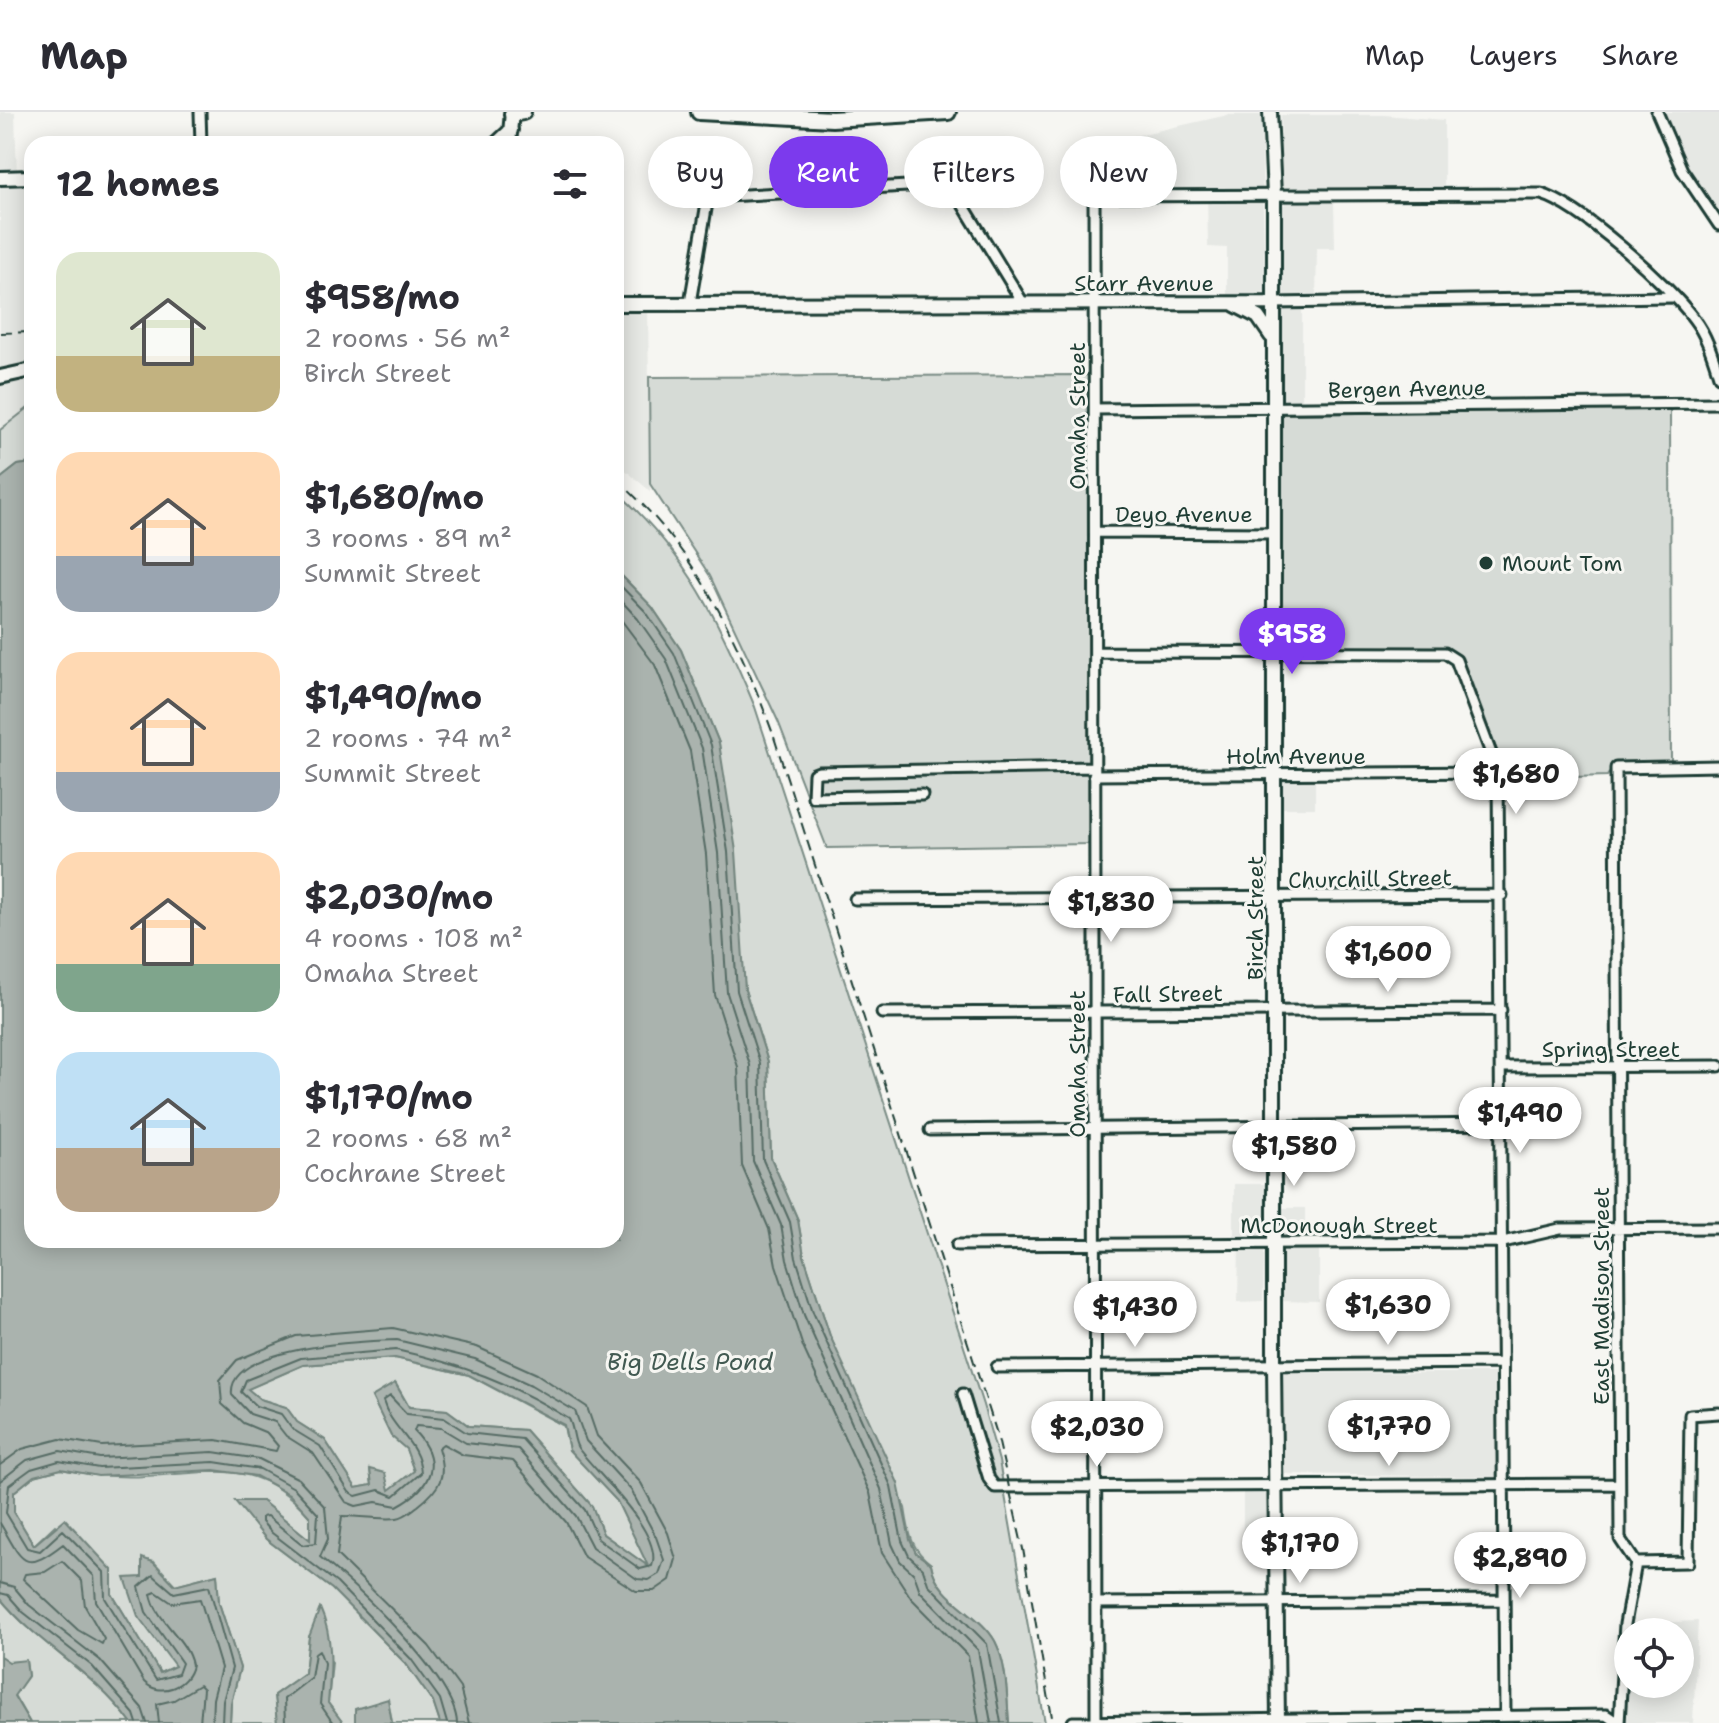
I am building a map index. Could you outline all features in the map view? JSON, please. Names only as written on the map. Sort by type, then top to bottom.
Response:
[{"type":"main road","points":[[699,112],[832,119],[948,112]]},
{"type":"main road","name":"Birch Street","points":[[1270,112],[1274,195],[1274,1365],[1278,1720]]},
{"type":"main road","points":[[510,136],[516,113]]},
{"type":"main road","points":[[0,178],[24,177]]},
{"type":"main road","points":[[1228,303],[1258,317],[1268,327],[1273,342]]},
{"type":"main road","name":"Starr Avenue","points":[[624,304],[1273,303]]},
{"type":"main road","points":[[0,377],[24,372]]},
{"type":"street","points":[[200,112],[201,136]]},
{"type":"street","points":[[1657,112],[1682,170],[1719,225]]},
{"type":"street","points":[[690,303],[708,197],[951,185],[1023,303]]},
{"type":"street","points":[[1177,196],[1541,194],[1570,206],[1610,237],[1694,319],[1709,346],[1719,376]]},
{"type":"street","name":"Omaha Street","points":[[1094,208],[1096,1719]]},
{"type":"street","name":"Starr Avenue","points":[[1273,303],[1672,297]]},
{"type":"street","name":"Bergen Avenue","points":[[1095,409],[1719,403]]},
{"type":"street","name":"Deyo Avenue","points":[[1095,532],[1273,533]]},
{"type":"street","points":[[1095,652],[1445,653],[1456,660],[1498,772],[1502,895],[1505,1716]]},
{"type":"street","name":"East Madison Street","points":[[1636,1563],[1620,1539],[1618,1484],[1616,768],[1719,766]]},
{"type":"street","name":"Holm Avenue","points":[[922,795],[813,797],[811,792],[814,774],[819,772],[1498,772]]},
{"type":"street","name":"Churchill Street","points":[[855,899],[1502,895]]},
{"type":"street","name":"Fall Street","points":[[882,1013],[1501,1010]]},
{"type":"street","name":"Spring Street","points":[[1503,1067],[1719,1066]]},
{"type":"street","points":[[930,1130],[1503,1124]]},
{"type":"street","name":"McDonough Street","points":[[957,1245],[1503,1242],[1560,1229],[1719,1228]]},
{"type":"street","points":[[997,1367],[1502,1363]]},
{"type":"street","points":[[963,1394],[989,1479],[995,1487],[1618,1484]]},
{"type":"street","points":[[1073,1722],[1096,1719],[1446,1720],[1606,1715],[1619,1723],[1625,1624],[1636,1563],[1688,1562],[1690,1415],[1719,1413]]},
{"type":"street","points":[[1096,1603],[1503,1600]]},
{"type":"shaded area","points":[[0,112],[15,112],[17,177],[24,177],[24,411],[0,430]]},
{"type":"shaded area","points":[[1657,112],[1719,112],[1719,225],[1708,211]]},
{"type":"shaded area","points":[[1228,115],[1261,115],[1265,291],[1260,296],[1227,296],[1227,248],[1208,247],[1207,191],[1177,191],[1177,136],[1134,136]]},
{"type":"shaded area","points":[[1281,115],[1384,115],[1444,120],[1444,190],[1286,191],[1280,186]]},
{"type":"shaded area","points":[[1287,201],[1334,201],[1335,248],[1317,248],[1316,299],[1302,300],[1302,403],[1284,403],[1279,397],[1281,208]]},
{"type":"shaded area","points":[[648,303],[650,491],[624,469],[624,304]]},
{"type":"shaded area","points":[[1088,375],[1090,844],[827,848],[778,721],[710,576],[650,484],[649,377]]},
{"type":"shaded area","points":[[1670,409],[1671,764],[1614,766],[1607,776],[1503,779],[1498,753],[1458,658],[1444,649],[1291,647],[1279,643],[1280,414]]},
{"type":"shaded area","points":[[24,411],[24,464],[18,465],[0,479],[0,430]]},
{"type":"shaded area","points":[[624,499],[663,540],[699,591],[755,707],[999,1461],[1045,1723],[1009,1723],[1004,1670],[995,1641],[941,1587],[931,1564],[915,1546],[905,1508],[830,1336],[804,1256],[798,1220],[771,1158],[768,1062],[745,990],[719,743],[681,650],[652,607],[624,578]]},
{"type":"shaded area","points":[[1315,778],[1315,808],[1279,808],[1280,780]]},
{"type":"shaded area","points":[[1234,1184],[1266,1184],[1263,1301],[1238,1302],[1239,1238],[1234,1238]]},
{"type":"shaded area","points":[[1279,1208],[1305,1208],[1305,1248],[1319,1248],[1319,1302],[1279,1301]]},
{"type":"shaded area","points":[[395,1358],[469,1375],[564,1426],[569,1450],[617,1501],[649,1567],[603,1534],[592,1506],[525,1430],[469,1426],[447,1410],[409,1407],[396,1384],[372,1397],[391,1436],[406,1449],[414,1471],[389,1491],[370,1470],[372,1485],[356,1488],[325,1440],[297,1422],[286,1407],[260,1399],[247,1389],[303,1365]]},
{"type":"shaded area","points":[[1283,1373],[1496,1373],[1496,1477],[1282,1474]]},
{"type":"shaded area","points":[[61,1469],[125,1477],[235,1473],[272,1485],[310,1517],[310,1540],[262,1501],[236,1501],[266,1539],[332,1589],[406,1664],[433,1702],[440,1723],[392,1723],[388,1700],[356,1709],[355,1723],[343,1723],[328,1703],[332,1662],[309,1637],[305,1673],[274,1695],[277,1723],[230,1723],[231,1703],[240,1668],[219,1603],[217,1574],[175,1585],[154,1562],[142,1559],[142,1577],[175,1666],[160,1673],[112,1594],[112,1570],[55,1525],[34,1545],[14,1512],[14,1492],[34,1476]]},
{"type":"shaded area","points":[[1261,1491],[1268,1496],[1268,1542],[1243,1542],[1243,1492]]},
{"type":"shaded area","points":[[0,1598],[15,1615],[100,1688],[131,1723],[30,1723],[14,1695],[28,1676],[26,1661],[8,1662],[0,1656]]},
{"type":"shaded area","points":[[1694,1621],[1698,1621],[1693,1723],[1619,1723],[1621,1698],[1694,1698]]},
{"type":"water","name":"Big Dells Pond","points":[[24,464],[24,1248],[624,1248],[624,578],[652,607],[681,650],[719,743],[736,851],[745,990],[768,1062],[771,1158],[798,1220],[804,1256],[830,1336],[898,1483],[910,1540],[916,1553],[931,1564],[941,1587],[995,1641],[1004,1670],[1009,1723],[440,1723],[433,1702],[406,1664],[332,1589],[266,1539],[235,1501],[262,1501],[310,1540],[310,1517],[289,1494],[256,1476],[214,1470],[98,1476],[61,1469],[34,1476],[14,1492],[14,1512],[34,1545],[65,1519],[112,1570],[112,1594],[160,1673],[175,1666],[138,1616],[125,1578],[142,1577],[142,1558],[153,1562],[175,1585],[217,1574],[219,1603],[240,1668],[231,1703],[230,1723],[131,1723],[100,1688],[15,1615],[0,1598],[0,479],[18,465]],"holes":[[[395,1358],[469,1375],[564,1425],[569,1450],[617,1501],[648,1566],[603,1534],[592,1506],[525,1430],[469,1426],[447,1410],[409,1407],[395,1383],[372,1397],[391,1436],[406,1449],[414,1471],[389,1490],[385,1473],[370,1469],[372,1485],[356,1488],[325,1440],[297,1422],[286,1407],[260,1399],[248,1389],[303,1365]]]},
{"type":"water","points":[[320,1608],[329,1643],[328,1703],[343,1723],[277,1723],[274,1695],[305,1673],[309,1637]]},
{"type":"water","points":[[0,1656],[9,1662],[26,1660],[28,1676],[14,1696],[30,1723],[0,1723]]},
{"type":"water","points":[[388,1699],[392,1723],[355,1723],[355,1709]]},
{"type":"railway","points":[[0,333],[24,332]]},
{"type":"railway","points":[[624,487],[669,534],[711,596],[745,663],[773,734],[997,1434],[1023,1549],[1053,1723]]},
{"type":"place","name":"Mount Tom","points":[[1486,563]]}]
